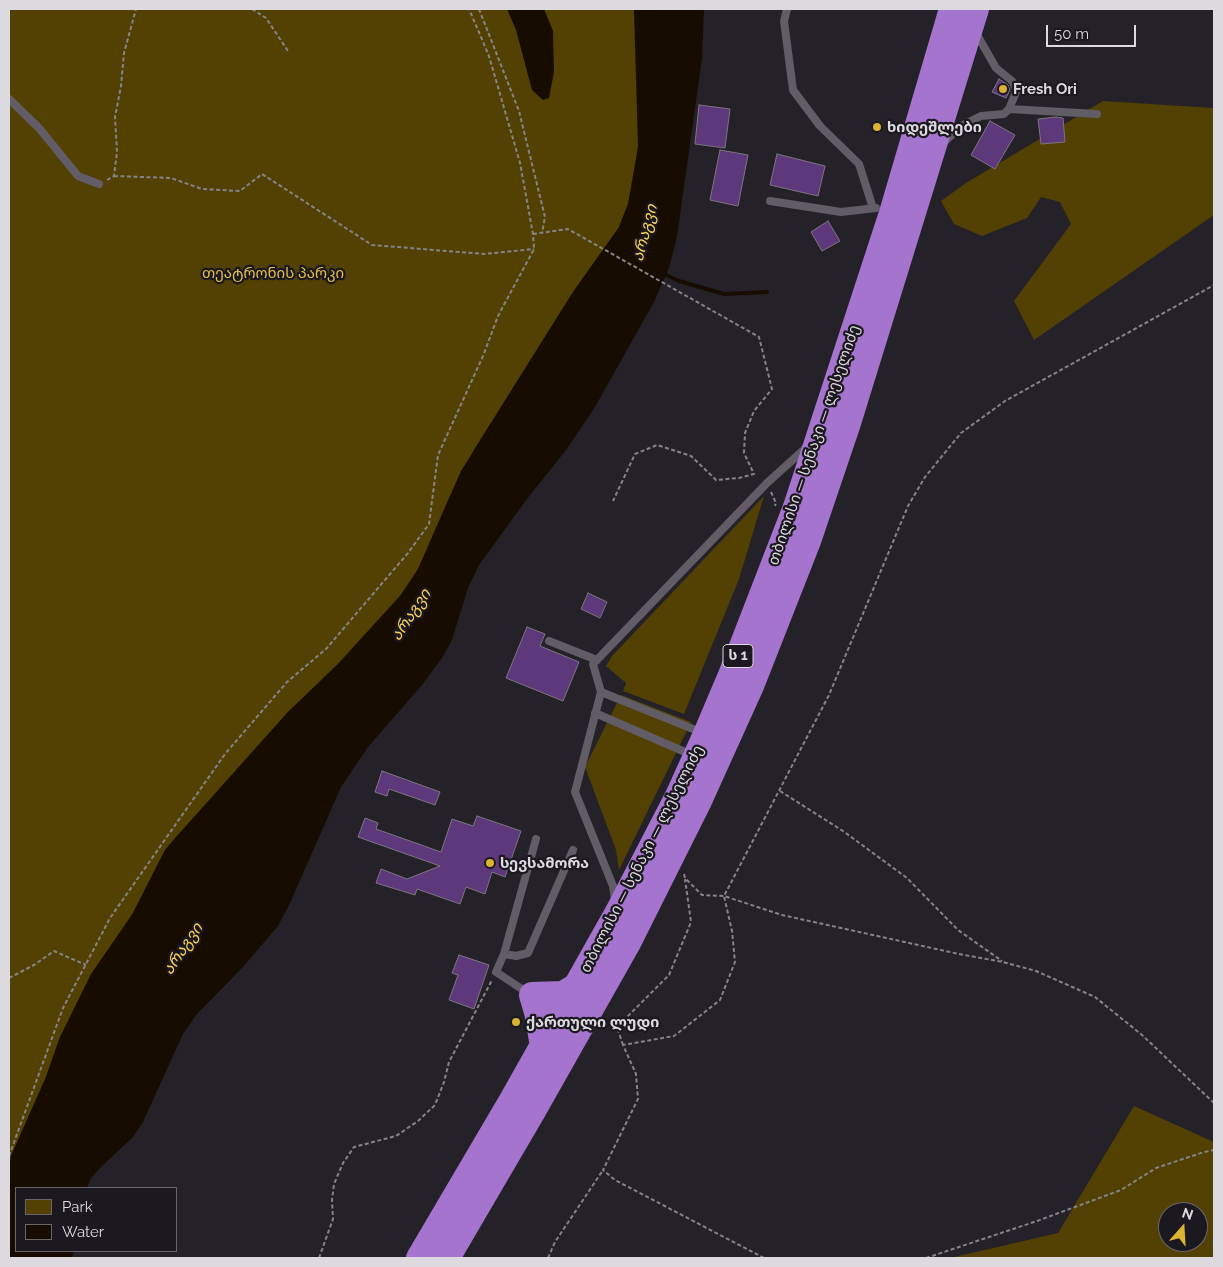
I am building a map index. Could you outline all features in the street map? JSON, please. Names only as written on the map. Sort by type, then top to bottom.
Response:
[{"type":"highway","name":"თბილისი — სენაკი — ლესელიძე","points":[[419,1258],[543,1046],[618,912],[678,796],[701,745],[731,675],[796,507],[819,436],[882,210],[966,14]]},
{"type":"highway","name":"თბილისი — სენაკი — ლესელიძე","points":[[447,1258],[629,941],[699,801],[751,686],[808,541],[848,422],[932,153],[966,14]]},
{"type":"highway","points":[[543,1046],[532,995],[563,994],[576,986]]},
{"type":"lane","points":[[770,201],[841,212],[882,210],[859,164],[820,126],[793,90],[784,21],[787,9]]},
{"type":"lane","points":[[932,153],[963,125],[981,116],[1004,114],[1009,109],[1017,90],[1016,85],[996,68],[966,14]]},
{"type":"lane","points":[[9,99],[39,128],[78,176],[99,184]]},
{"type":"lane","points":[[1009,109],[1097,114]]},
{"type":"lane","points":[[595,662],[767,483],[819,436]]},
{"type":"lane","points":[[549,641],[595,662]]},
{"type":"lane","points":[[595,662],[601,692],[575,792],[613,886],[618,912]]},
{"type":"lane","points":[[601,692],[701,745]]},
{"type":"lane","points":[[595,714],[701,745]]},
{"type":"lane","points":[[532,995],[496,972],[504,954],[536,839]]},
{"type":"lane","points":[[504,954],[516,956],[528,953],[573,850]]},
{"type":"path","points":[[114,176],[117,152],[116,117],[124,53],[136,9]]},
{"type":"path","points":[[252,9],[266,18],[288,51]]},
{"type":"path","points":[[9,1156],[63,1008],[110,918],[225,754],[287,682],[326,649],[408,553],[429,524],[438,455],[483,356],[498,316],[534,249],[520,163],[490,56],[469,9]]},
{"type":"path","points":[[479,9],[519,112],[545,217],[542,233]]},
{"type":"path","points":[[99,184],[114,176],[171,178],[202,189],[240,191],[262,174],[372,245],[484,254],[534,249]]},
{"type":"path","points":[[533,234],[568,229],[759,337],[772,389],[754,411],[745,433],[744,453],[754,474],[739,478],[716,480],[691,456],[657,445],[635,454],[613,501]]},
{"type":"path","points":[[623,1045],[674,1036],[720,1000],[735,962],[732,931],[724,896],[829,695],[908,506],[925,477],[961,433],[1005,401],[1214,285]]},
{"type":"path","points":[[780,791],[843,831],[906,878],[958,930],[1003,962]]},
{"type":"path","points":[[548,1258],[555,1242],[603,1170],[638,1099],[636,1074],[618,1030],[626,1018],[669,975],[691,922],[683,869]]},
{"type":"path","points":[[685,878],[702,894],[724,896],[782,915],[1003,962],[1036,971],[1095,997],[1142,1035],[1214,1103]]},
{"type":"path","points":[[9,978],[34,965],[54,951],[86,965]]},
{"type":"path","points":[[318,1258],[333,1219],[332,1200],[334,1184],[342,1163],[354,1147],[396,1136],[418,1121],[435,1105],[449,1062],[496,972]]},
{"type":"path","points":[[926,1258],[1038,1221],[1121,1190],[1156,1168],[1214,1150]]},
{"type":"path","points":[[603,1170],[615,1180],[764,1258]]},
{"type":"green space","name":"თეატრონის პარკი","points":[[9,9],[634,9],[639,122],[638,147],[632,189],[619,228],[573,292],[475,448],[450,496],[411,581],[400,596],[338,664],[288,712],[165,850],[133,913],[60,1037],[46,1077],[11,1156],[9,1168]]},
{"type":"green space","points":[[1103,101],[1214,108],[1214,215],[1034,340],[1014,301],[1071,224],[1060,202],[1041,197],[1027,218],[982,236],[954,224],[941,201],[966,183]]},
{"type":"green space","points":[[764,496],[739,579],[684,714],[623,691],[626,683],[606,666],[612,656]]},
{"type":"green space","points":[[621,695],[691,722],[619,870],[616,850],[585,767]]},
{"type":"green space","points":[[1134,1106],[1214,1142],[1214,1258],[950,1258],[1058,1233]]},
{"type":"water","points":[[507,9],[544,9],[553,31],[554,72],[549,98],[543,100],[532,90],[516,30]]},
{"type":"water","name":"არაგვი","points":[[634,9],[704,9],[702,58],[677,237],[669,268],[654,302],[595,407],[566,450],[527,499],[479,565],[468,588],[452,640],[442,658],[422,685],[368,747],[341,787],[278,926],[242,968],[197,1014],[183,1034],[142,1124],[132,1138],[91,1178],[87,1187],[15,1187],[15,1252],[74,1252],[72,1258],[9,1258],[9,1168],[11,1156],[46,1077],[60,1037],[91,974],[133,913],[165,850],[288,712],[338,664],[400,596],[418,569],[461,471],[573,292],[619,227],[628,204],[638,147]]},
{"type":"building","points":[[999,79],[1008,85],[1010,90],[1006,98],[992,92]]},
{"type":"building","points":[[699,105],[730,109],[725,148],[695,144]]},
{"type":"building","points":[[1063,118],[1065,142],[1041,144],[1038,119]]},
{"type":"building","points":[[990,121],[1015,135],[995,169],[971,155]]},
{"type":"building","points":[[720,150],[748,155],[738,206],[710,200]]},
{"type":"building","points":[[777,154],[825,166],[818,196],[770,185]]},
{"type":"building","points":[[828,221],[840,241],[822,251],[811,232]]},
{"type":"building","points":[[588,593],[607,602],[600,618],[581,609]]},
{"type":"building","points":[[527,627],[545,634],[540,646],[579,662],[563,701],[506,678]]},
{"type":"building","points":[[382,771],[440,792],[435,805],[389,789],[387,796],[375,792]]},
{"type":"building","points":[[477,816],[521,831],[505,877],[492,872],[485,894],[466,887],[460,904],[417,889],[415,895],[376,883],[381,869],[407,879],[440,866],[358,837],[365,818],[378,823],[376,829],[441,852],[452,819],[473,826]]},
{"type":"building","points":[[459,955],[489,965],[474,1009],[449,1000],[458,975],[452,973]]},
{"type":"waterway","points":[[662,273],[679,281],[724,294],[767,292]]},
{"type":"place","name":"Fresh Ori","points":[[1003,89]]},
{"type":"place","name":"ხიდეშლები","points":[[877,127]]},
{"type":"place","name":"სევსამორა","points":[[490,863]]},
{"type":"place","name":"ქართული ლუდი","points":[[516,1022]]}]
